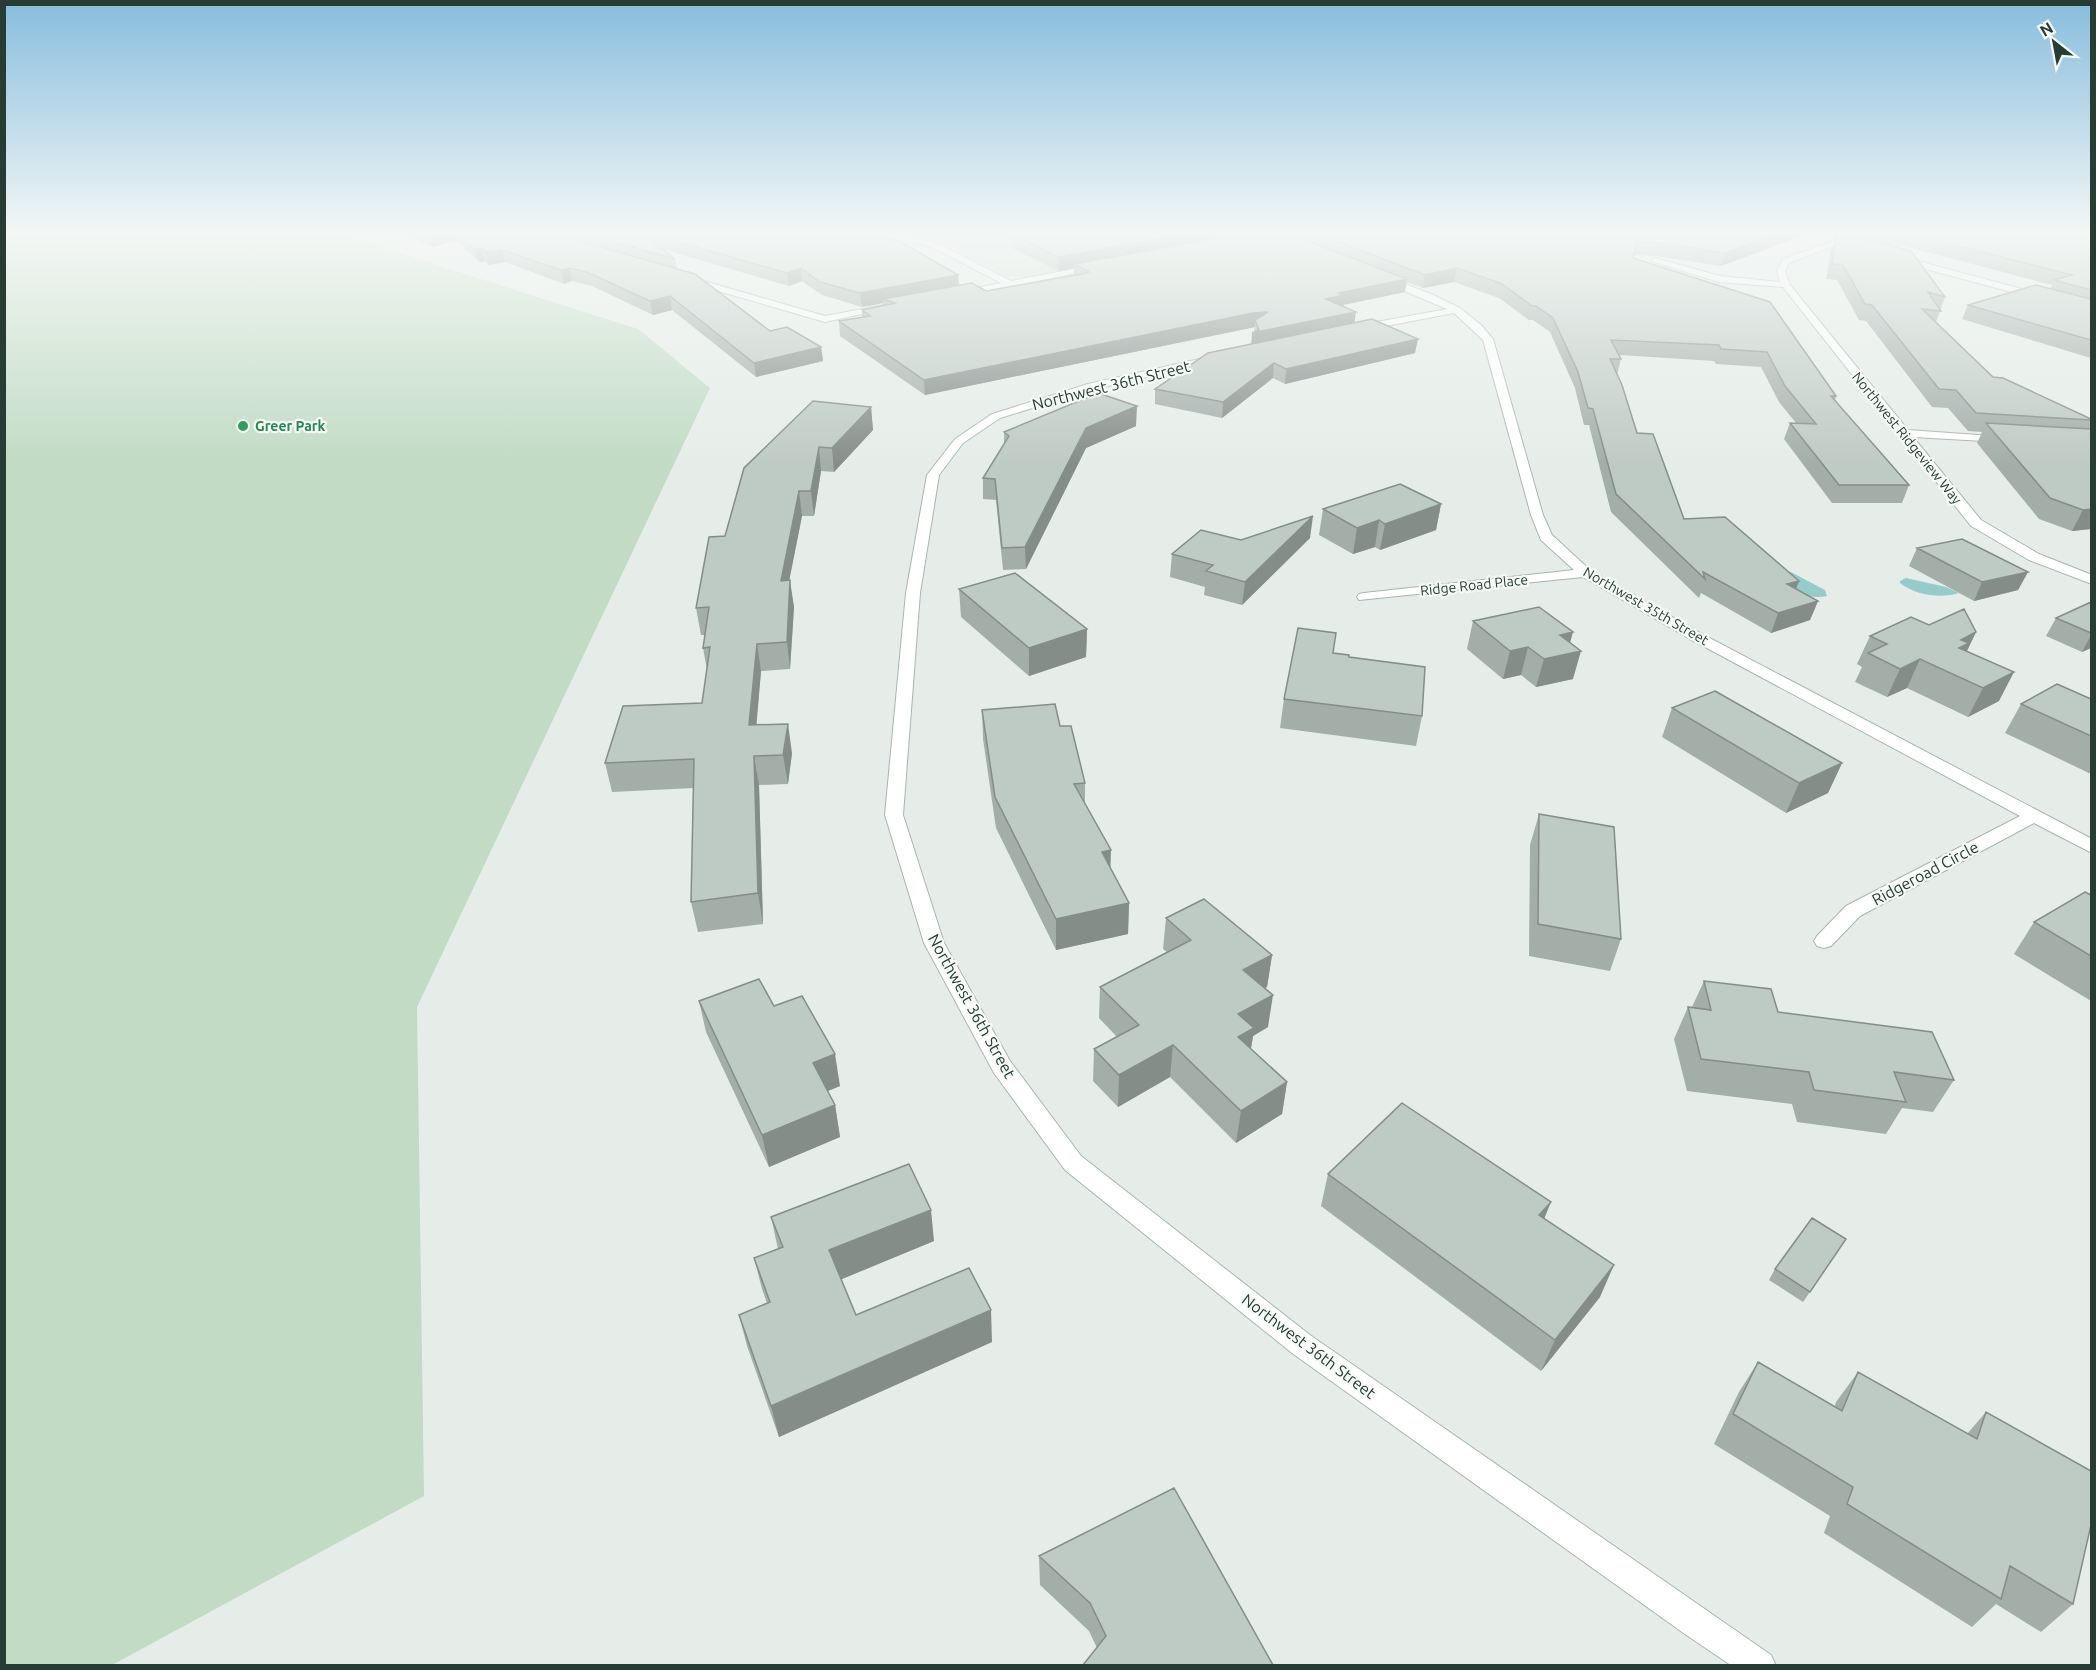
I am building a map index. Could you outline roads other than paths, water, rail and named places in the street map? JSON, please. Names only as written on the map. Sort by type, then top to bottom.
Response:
[{"type":"street","points":[[793,310],[825,319],[873,310]]},
{"type":"street","points":[[1345,332],[1457,310]]},
{"type":"street","name":"Northwest 35th Street","points":[[1457,310],[1476,323],[1488,339],[1536,515],[1546,537],[1585,573],[1695,636],[2091,847]]},
{"type":"street","name":"Northwest Ridgeview Way","points":[[1806,310],[1976,523],[2034,557],[2091,580]]},
{"type":"street","name":"Northwest 36th Street","points":[[1231,356],[1092,386],[996,416],[959,441],[933,476],[913,593],[894,816],[934,943],[1002,1066],[1074,1163],[1301,1344],[1693,1621],[1760,1665]]},
{"type":"street","points":[[1902,433],[2009,439]]},
{"type":"street","name":"Ridge Road Place","points":[[1364,597],[1585,573]]},
{"type":"street","name":"Ridgeroad Circle","points":[[1824,941],[1853,911],[2034,816]]},
{"type":"water","points":[[1781,571],[1791,572],[1825,590],[1827,596],[1806,595],[1773,578]]},
{"type":"water","points":[[1906,578],[1946,587],[1959,593],[1944,596],[1928,595],[1900,583]]},
{"type":"place","name":"Greer Park","points":[[243,426]]}]
